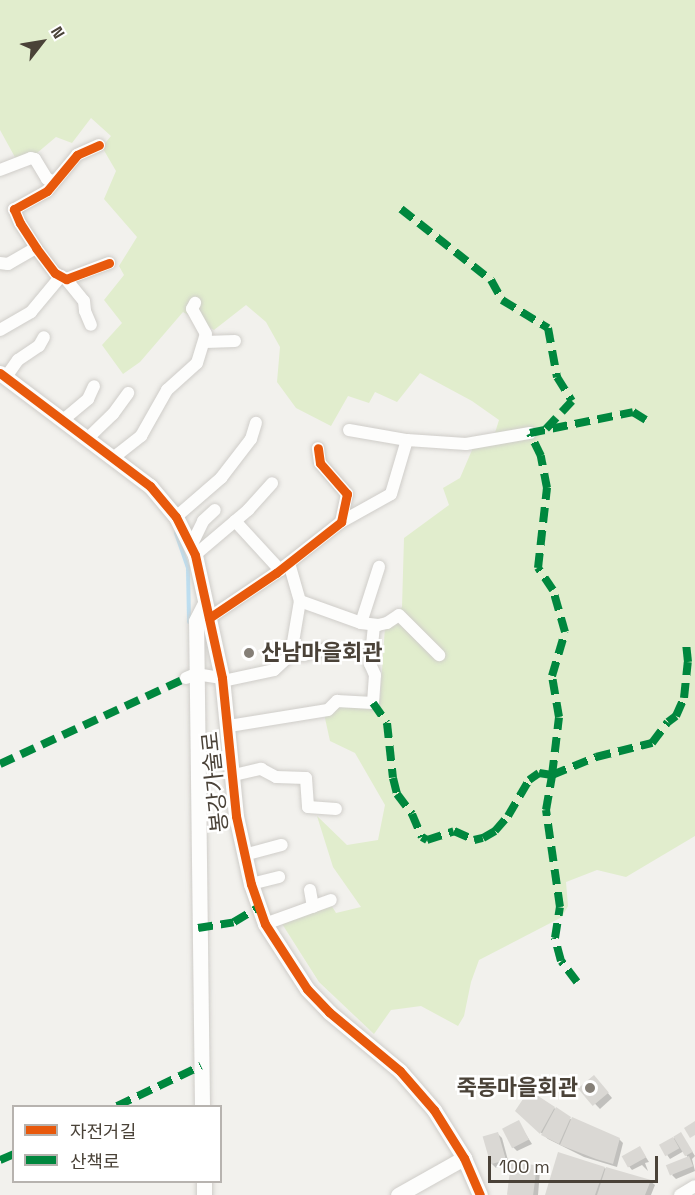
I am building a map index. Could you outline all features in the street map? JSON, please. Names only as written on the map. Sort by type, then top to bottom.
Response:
[{"type":"street","points":[[91,325],[85,311],[84,301],[36,248],[14,209],[47,191],[77,155],[99,145]]},
{"type":"street","points":[[0,170],[31,158],[35,159],[46,179],[53,181]]},
{"type":"street","points":[[0,263],[8,264],[36,248]]},
{"type":"street","points":[[0,330],[30,312],[63,277],[109,263]]},
{"type":"street","points":[[113,458],[141,436],[165,385],[196,363],[206,342],[206,334],[192,309],[195,303]]},
{"type":"street","points":[[3,375],[18,360],[39,346],[44,337]]},
{"type":"street","points":[[206,342],[235,341]]},
{"type":"street","name":"봉강가술로","points":[[3,375],[150,486],[176,517],[193,551],[223,680],[234,775],[236,816],[251,884],[265,924],[307,989],[416,1087],[444,1124],[464,1158],[480,1195]]},
{"type":"street","points":[[63,420],[88,399],[94,386]]},
{"type":"street","points":[[88,438],[113,414],[128,393]]},
{"type":"street","points":[[176,517],[221,478],[251,439],[256,423]]},
{"type":"street","points":[[349,430],[406,440],[466,444],[530,433]]},
{"type":"street","points":[[207,611],[284,566],[341,522],[391,494],[406,440]]},
{"type":"street","points":[[318,448],[320,463],[347,494],[341,522]]},
{"type":"street","points":[[193,551],[235,521],[272,483]]},
{"type":"street","points":[[193,551],[203,521],[215,510]]},
{"type":"street","points":[[192,676],[223,680],[274,670],[291,654],[300,601],[284,566],[235,521]]},
{"type":"street","points":[[361,622],[380,567]]},
{"type":"street","points":[[300,601],[376,625],[387,623],[399,615],[439,655]]},
{"type":"street","name":"봉강가술로","points":[[202,1105],[192,676],[196,621],[207,611]]},
{"type":"street","points":[[229,726],[328,710],[337,700],[373,703],[375,675],[370,664],[376,625]]},
{"type":"street","points":[[291,654],[304,655],[327,649]]},
{"type":"street","name":"봉강가술로","points":[[234,775],[261,770],[276,777],[306,778],[308,807],[336,809]]},
{"type":"street","points":[[244,855],[282,844]]},
{"type":"street","points":[[251,884],[279,877]]},
{"type":"street","points":[[310,890],[313,907]]},
{"type":"street","points":[[265,924],[331,900]]},
{"type":"street","points":[[398,1195],[464,1158]]},
{"type":"street","points":[[680,1195],[695,1186]]},
{"type":"green space","points":[[0,0],[695,0],[695,836],[626,877],[597,870],[566,882],[568,906],[562,917],[479,960],[471,982],[464,1016],[458,1026],[421,1006],[391,1010],[374,1034],[319,982],[279,919],[327,898],[336,913],[361,907],[333,867],[317,816],[347,845],[378,840],[385,805],[355,753],[330,741],[323,709],[380,699],[385,627],[402,607],[404,538],[449,505],[443,488],[460,478],[475,443],[494,436],[499,420],[472,401],[420,373],[397,402],[375,392],[369,403],[348,396],[331,426],[296,408],[277,382],[280,347],[266,322],[246,305],[214,330],[183,312],[140,362],[123,374],[102,345],[122,323],[104,300],[124,275],[119,266],[137,237],[104,199],[116,171],[102,147],[111,136],[91,118],[72,143],[56,137],[37,153],[16,159],[0,130]]},
{"type":"building","points":[[594,1075],[609,1093],[593,1106],[578,1088]]},
{"type":"building","points":[[529,1090],[555,1107],[540,1134],[515,1111]]},
{"type":"building","points":[[556,1107],[571,1117],[559,1144],[541,1135]]},
{"type":"building","points":[[572,1117],[620,1138],[613,1164],[560,1145]]},
{"type":"building","points":[[519,1120],[529,1140],[512,1148],[502,1129]]},
{"type":"building","points":[[695,1121],[695,1135],[690,1138],[684,1128]]},
{"type":"building","points":[[498,1132],[506,1160],[491,1164],[483,1136]]},
{"type":"building","points":[[681,1132],[693,1152],[685,1156],[673,1137]]},
{"type":"building","points":[[673,1137],[679,1148],[665,1156],[659,1145]]},
{"type":"building","points":[[640,1146],[646,1157],[628,1168],[622,1156]]},
{"type":"building","points":[[558,1152],[605,1167],[595,1195],[545,1195]]},
{"type":"building","points":[[689,1156],[693,1166],[670,1176],[666,1165]]},
{"type":"building","points":[[511,1162],[537,1165],[533,1195],[507,1195]]},
{"type":"building","points":[[606,1167],[651,1180],[645,1195],[597,1195]]},
{"type":"waterway","points":[[176,533],[188,568],[189,622]]},
{"type":"marked path","points":[[401,209],[491,280],[502,300],[548,328],[557,377],[572,401],[545,430]]},
{"type":"marked path","points":[[373,703],[387,723],[397,794],[412,814],[422,837],[427,840],[454,831],[474,840],[483,838],[495,831],[508,816],[529,780],[539,773],[552,775],[559,717],[552,676],[565,632],[553,590],[538,568],[547,488],[541,456],[530,433],[633,412],[646,420]]},
{"type":"marked path","points":[[577,982],[561,961],[555,938],[560,907],[546,810],[552,775],[596,757],[652,743],[668,722],[676,716],[684,698],[688,662],[686,643]]},
{"type":"marked path","points":[[0,764],[186,678]]},
{"type":"marked path","points":[[198,928],[234,922],[259,907]]},
{"type":"marked path","points":[[119,1105],[201,1066]]},
{"type":"marked path","points":[[0,1160],[12,1155]]},
{"type":"cycle path","points":[[99,145],[77,155],[47,191],[14,209],[36,248],[55,273],[66,279],[109,263]]},
{"type":"cycle path","points":[[0,373],[150,486],[176,517],[195,555],[222,678],[236,816],[251,884],[265,924],[307,989],[329,1012],[400,1071],[434,1110],[464,1158],[480,1195]]},
{"type":"cycle path","points":[[209,618],[276,573],[341,522],[347,494],[320,463],[318,448]]},
{"type":"place","name":"산남마을회관","points":[[249,653]]},
{"type":"place","name":"죽동마을회관","points":[[590,1088]]}]
